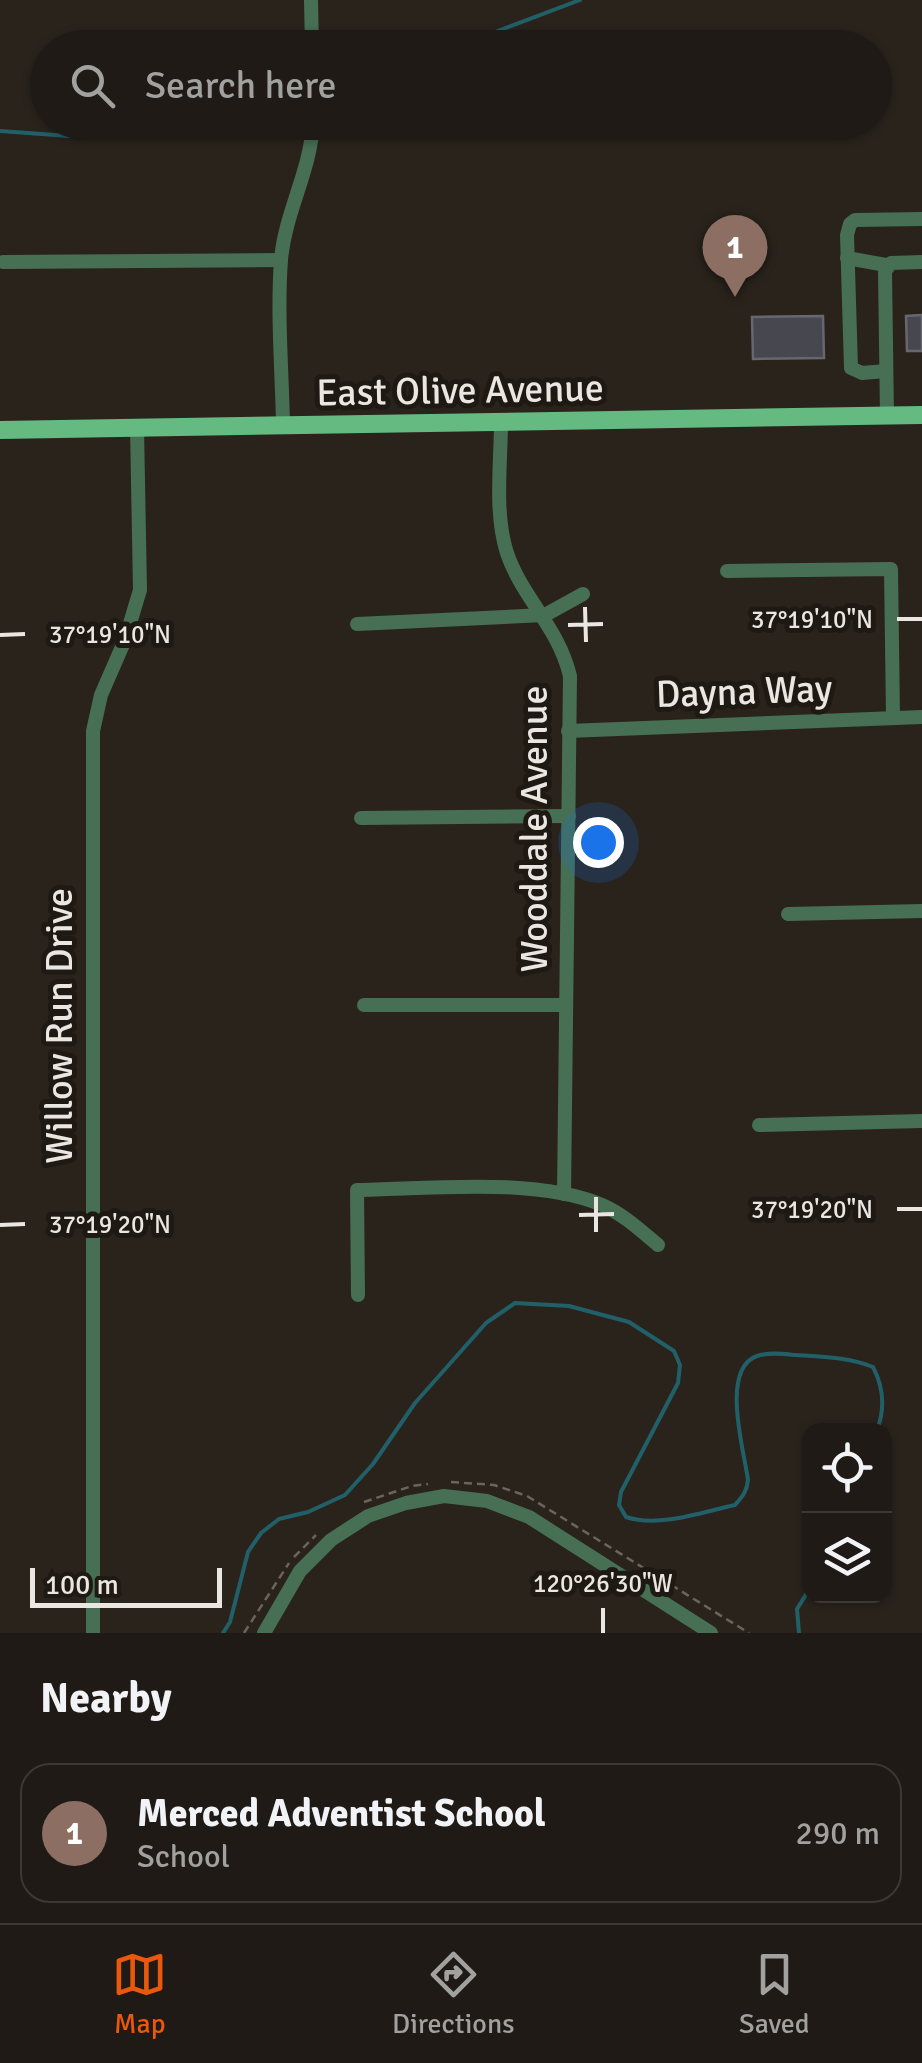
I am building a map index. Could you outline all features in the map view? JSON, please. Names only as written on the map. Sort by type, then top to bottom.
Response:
[{"type":"main road","name":"East Olive Avenue","points":[[0,430],[922,415]]},
{"type":"street","points":[[311,0],[312,30]]},
{"type":"street","points":[[283,425],[281,260],[287,224],[305,176],[310,140]]},
{"type":"street","points":[[886,371],[862,373],[850,368],[847,235],[855,220],[922,220]]},
{"type":"street","points":[[848,258],[886,265],[922,262]]},
{"type":"street","points":[[2,262],[281,260]]},
{"type":"street","points":[[886,265],[887,416]]},
{"type":"street","name":"Wooddale Avenue","points":[[501,422],[501,504],[506,550],[564,651],[570,676],[564,1194]]},
{"type":"street","name":"Willow Run Drive","points":[[93,1633],[93,731],[101,696],[126,640],[140,590],[136,427]]},
{"type":"street","points":[[727,571],[891,569],[893,717]]},
{"type":"street","points":[[357,624],[544,616],[583,594]]},
{"type":"street","name":"Dayna Way","points":[[568,730],[922,716]]},
{"type":"street","points":[[361,818],[569,816]]},
{"type":"street","points":[[788,914],[922,911]]},
{"type":"street","points":[[364,1006],[566,1005]]},
{"type":"street","points":[[759,1125],[922,1121]]},
{"type":"street","points":[[358,1296],[357,1190],[516,1188],[564,1194],[601,1205],[632,1222],[658,1245]]},
{"type":"street","points":[[264,1633],[300,1571],[330,1540],[368,1516],[406,1502],[444,1496],[487,1501],[530,1517],[711,1633]]},
{"type":"path","points":[[443,1483],[494,1486],[528,1496],[749,1633]]},
{"type":"path","points":[[358,1506],[372,1498],[427,1484]]},
{"type":"path","points":[[244,1633],[281,1572],[319,1533]]},
{"type":"building","points":[[922,315],[922,351],[907,351],[906,316]]},
{"type":"building","points":[[823,316],[824,358],[753,359],[752,317]]},
{"type":"waterway","points":[[501,30],[580,0]]},
{"type":"waterway","points":[[0,131],[30,133]]},
{"type":"waterway","points":[[223,1633],[230,1622],[248,1552],[261,1533],[279,1519],[308,1512],[345,1495],[373,1464],[415,1403],[486,1323],[515,1303],[569,1306],[629,1322],[674,1351],[680,1365],[678,1383],[621,1492],[619,1505],[626,1517],[652,1521],[681,1518],[735,1505],[740,1499],[748,1480],[737,1393],[746,1364],[757,1356],[826,1357],[873,1367],[882,1399],[879,1423]]},
{"type":"waterway","points":[[799,1633],[797,1609],[802,1601]]},
{"type":"place","name":"Merced Adventist School","points":[[735,297]]}]
